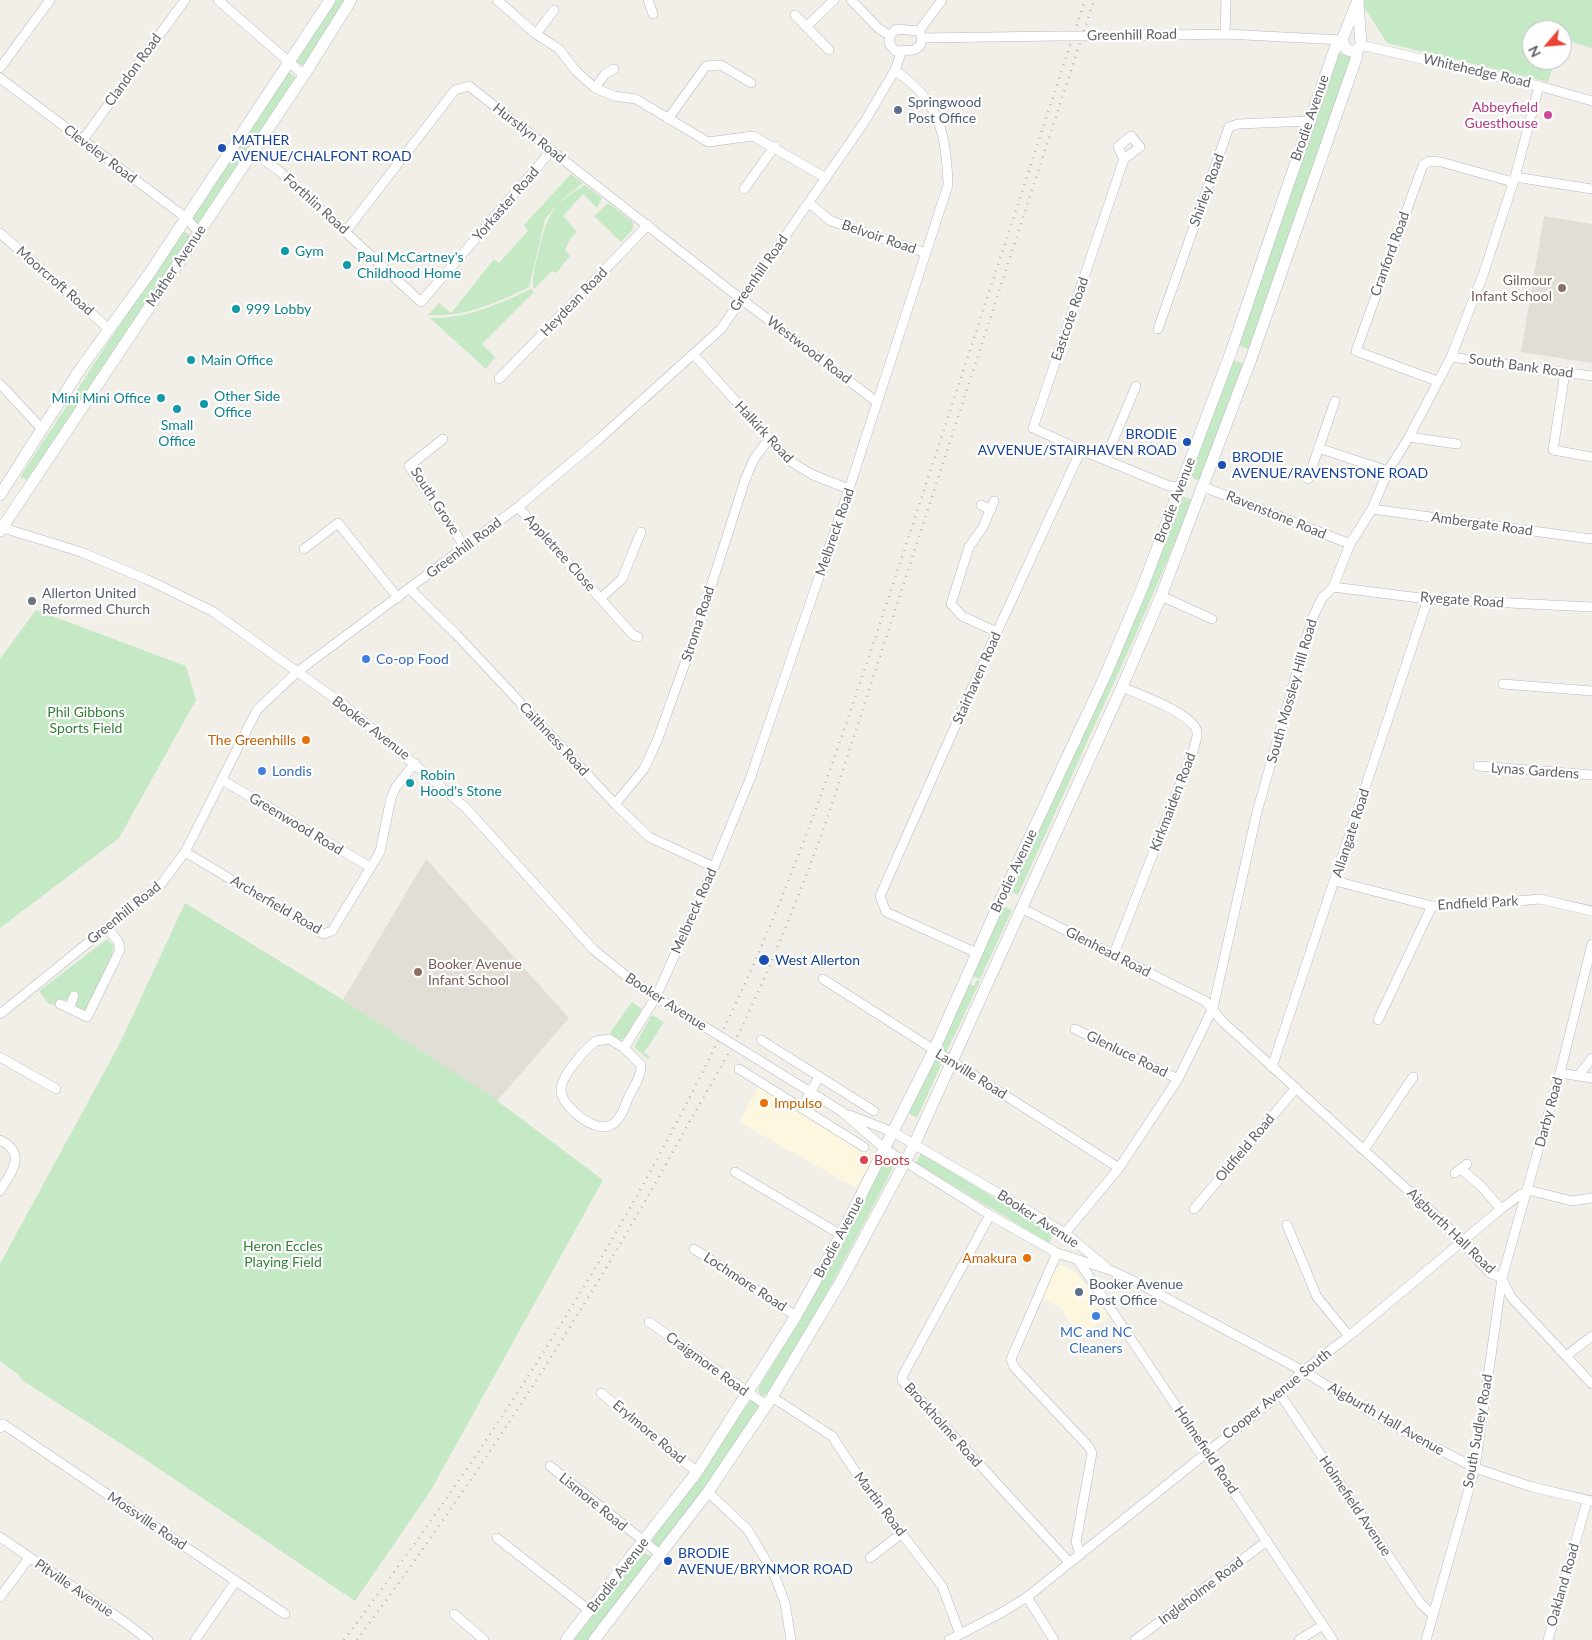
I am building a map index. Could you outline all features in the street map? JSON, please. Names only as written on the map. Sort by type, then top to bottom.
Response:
[{"type":"street","points":[[0,68],[50,0]]},
{"type":"street","name":"Clandon Road","points":[[82,140],[185,0]]},
{"type":"street","points":[[218,0],[304,75]]},
{"type":"street","name":"Mather Avenue","points":[[0,495],[81,368],[150,274],[185,217],[330,0]]},
{"type":"street","name":"Mather Avenue","points":[[1,528],[251,151],[304,75],[351,0]]},
{"type":"street","points":[[497,0],[536,34],[559,49],[576,71],[595,88],[614,96],[636,99],[708,142],[753,136],[774,146],[826,178]]},
{"type":"street","points":[[648,0],[653,14]]},
{"type":"street","points":[[806,27],[834,0]]},
{"type":"street","points":[[851,0],[878,28],[890,36],[891,48],[902,51],[914,50],[920,46],[920,35],[942,0]]},
{"type":"street","points":[[1225,34],[1226,0]]},
{"type":"street","name":"Brodie Avenue","points":[[566,1640],[644,1542],[696,1472],[796,1316],[841,1235],[934,1050],[1001,899],[1105,676],[1143,586],[1231,352],[1335,48],[1343,40],[1358,1]]},
{"type":"street","name":"Brodie Avenue","points":[[594,1640],[708,1492],[769,1401],[841,1281],[903,1161],[914,1145],[1122,687],[1161,596],[1251,359],[1357,56],[1358,1]]},
{"type":"street","points":[[536,34],[554,10]]},
{"type":"street","points":[[795,15],[829,50]]},
{"type":"street","name":"Greenhill Road","points":[[890,36],[896,29],[920,35],[1118,36],[1225,34],[1343,40]]},
{"type":"street","points":[[1354,32],[1358,44],[1346,49],[1343,40],[1354,32]]},
{"type":"street","name":"Whitehedge Road","points":[[1358,44],[1539,86],[1592,101]]},
{"type":"street","name":"Greenhill Road","points":[[0,1014],[162,883],[185,852],[257,710],[297,672],[518,507],[598,440],[694,355],[721,328],[865,121],[895,70],[902,51]]},
{"type":"street","points":[[668,119],[706,66],[721,65],[751,83]]},
{"type":"street","points":[[595,88],[605,74],[614,69]]},
{"type":"street","name":"Melbreck Road","points":[[624,1048],[656,997],[714,867],[753,769],[849,489],[948,185],[947,150],[940,124],[922,94],[895,70]]},
{"type":"street","name":"Cleveley Road","points":[[0,78],[185,217],[198,232]]},
{"type":"street","name":"Hurstlyn Road","points":[[346,231],[456,90],[468,86],[741,299]]},
{"type":"street","name":"South Mossley Hill Road","points":[[1065,1233],[1119,1168],[1178,1079],[1213,1008],[1257,812],[1312,618],[1322,598],[1333,587],[1350,544],[1372,510],[1388,471],[1409,437],[1451,357],[1483,275],[1514,179],[1539,86]]},
{"type":"street","name":"Shirley Road","points":[[1158,329],[1229,128],[1238,124],[1309,121]]},
{"type":"street","points":[[744,189],[774,146]]},
{"type":"street","name":"Forthlin Road","points":[[251,151],[278,170],[421,302]]},
{"type":"street","name":"Yorkaster Road","points":[[421,302],[551,151]]},
{"type":"street","name":"Eastcote Road","points":[[1082,450],[1033,428],[1124,159]]},
{"type":"street","name":"Cranford Road","points":[[1437,381],[1356,351],[1423,165],[1430,161],[1441,162],[1514,179]]},
{"type":"street","points":[[1514,179],[1592,189]]},
{"type":"street","name":"Belvoir Road","points":[[809,202],[832,221],[926,253]]},
{"type":"street","name":"Heydean Road","points":[[499,379],[648,225]]},
{"type":"street","name":"Moorcroft Road","points":[[0,233],[109,329]]},
{"type":"street","name":"Westwood Road","points":[[741,299],[877,402]]},
{"type":"street","points":[[1231,352],[1251,359]]},
{"type":"street","name":"Halkirk Road","points":[[694,355],[770,439],[800,469],[849,489]]},
{"type":"street","name":"South Bank Road","points":[[1451,357],[1592,376]]},
{"type":"street","points":[[1565,372],[1553,450],[1592,457]]},
{"type":"street","points":[[0,384],[42,429]]},
{"type":"street","points":[[1105,460],[1136,386]]},
{"type":"street","points":[[1308,480],[1335,401]]},
{"type":"street","points":[[1409,437],[1457,444]]},
{"type":"street","name":"South Grove","points":[[443,439],[409,466],[465,547]]},
{"type":"street","name":"Stroma Road","points":[[615,804],[644,769],[657,741],[697,630],[745,480],[754,460],[770,439]]},
{"type":"street","points":[[1318,448],[1388,471]]},
{"type":"street","points":[[1082,450],[1169,486],[1202,489]]},
{"type":"street","name":"Stairhaven Road","points":[[978,953],[886,912],[880,896],[997,632],[1082,450]]},
{"type":"street","name":"Ravenstone Road","points":[[1202,489],[1209,489],[1350,544]]},
{"type":"street","points":[[981,505],[992,505],[983,527],[969,547],[951,604],[962,616],[997,632]]},
{"type":"street","name":"Appletree Close","points":[[518,507],[638,637]]},
{"type":"street","name":"Ambergate Road","points":[[1372,510],[1592,539]]},
{"type":"street","points":[[304,549],[338,523],[398,598]]},
{"type":"street","name":"Booker Avenue","points":[[1,528],[82,552],[146,579],[212,611],[366,722],[415,762],[466,808],[594,950],[656,997],[841,1111],[893,1132],[1065,1233],[1110,1270]]},
{"type":"street","name":"Appletree Close","points":[[601,598],[622,579],[641,532]]},
{"type":"street","name":"Ryegate Road","points":[[1333,587],[1428,599],[1592,607]]},
{"type":"street","name":"Caithness Road","points":[[410,589],[456,634],[615,804],[649,837],[714,867]]},
{"type":"street","points":[[1161,596],[1212,618]]},
{"type":"street","name":"Allangate Road","points":[[1272,1067],[1428,599]]},
{"type":"street","points":[[1503,684],[1592,690]]},
{"type":"street","name":"Kirkmaiden Road","points":[[1114,954],[1194,748],[1198,732],[1192,722],[1179,712],[1122,687]]},
{"type":"street","name":"Archerfield Road","points":[[185,852],[325,934],[332,931],[380,852],[391,798],[396,787],[415,762]]},
{"type":"street","name":"Lynas Gardens","points":[[1478,766],[1592,775]]},
{"type":"street","name":"Greenwood Road","points":[[222,780],[370,867]]},
{"type":"street","name":"Endfield Park","points":[[1335,882],[1432,906],[1461,906],[1540,899],[1592,911]]},
{"type":"street","name":"Glenhead Road","points":[[1001,899],[1114,954],[1205,1001],[1213,1008]]},
{"type":"street","points":[[1378,1020],[1432,906]]},
{"type":"street","points":[[74,996],[64,1006],[87,1017],[120,950],[118,941],[107,928]]},
{"type":"street","name":"Darby Road","points":[[1502,1278],[1528,1192],[1592,944]]},
{"type":"street","name":"Lanville Road","points":[[823,979],[1119,1168]]},
{"type":"street","name":"Aigburth Hall Road","points":[[1213,1008],[1222,1022],[1443,1222],[1490,1273],[1502,1278],[1505,1288],[1511,1297],[1592,1384]]},
{"type":"street","name":"Glenluce Road","points":[[1075,1029],[1178,1079]]},
{"type":"street","points":[[609,1039],[624,1048],[641,1065],[639,1077],[618,1119],[611,1125],[601,1128],[565,1104],[561,1095],[561,1084],[566,1075],[596,1041],[609,1039]]},
{"type":"street","points":[[761,1040],[874,1111]]},
{"type":"street","points":[[0,1057],[56,1089]]},
{"type":"street","points":[[1579,1075],[1592,1058]]},
{"type":"street","points":[[739,1069],[864,1147]]},
{"type":"street","points":[[1560,1073],[1592,1078]]},
{"type":"street","points":[[802,1107],[820,1077]]},
{"type":"street","points":[[1364,1150],[1413,1077]]},
{"type":"street","name":"Oldfield Road","points":[[1194,1208],[1296,1088]]},
{"type":"street","name":"Booker Avenue","points":[[841,1111],[885,1149],[990,1215],[1057,1253],[1110,1270]]},
{"type":"street","points":[[856,1142],[863,1130]]},
{"type":"street","points":[[0,1140],[8,1144],[15,1153],[16,1164],[0,1192]]},
{"type":"street","points":[[1461,1169],[1482,1187],[1501,1210]]},
{"type":"street","points":[[735,1172],[841,1235]]},
{"type":"street","points":[[1528,1192],[1572,1201],[1592,1198]]},
{"type":"street","name":"Cooper Avenue South","points":[[949,1640],[1001,1614],[1027,1597],[1280,1394],[1303,1370],[1349,1336],[1521,1194],[1528,1192]]},
{"type":"street","name":"Brockholme Road","points":[[990,1215],[902,1380],[1070,1563]]},
{"type":"street","points":[[1287,1225],[1317,1297],[1349,1336]]},
{"type":"street","name":"Lochmore Road","points":[[694,1249],[796,1316]]},
{"type":"street","points":[[1057,1253],[1011,1359],[1014,1367],[1092,1453],[1076,1542],[1080,1554]]},
{"type":"street","name":"Holmefield Road","points":[[1078,1260],[1333,1640]]},
{"type":"street","name":"Aigburth Hall Avenue","points":[[1110,1270],[1303,1370],[1385,1421],[1475,1468],[1589,1501]]},
{"type":"street","name":"South Sudley Road","points":[[1426,1640],[1475,1468],[1502,1278]]},
{"type":"street","name":"Craigmore Road","points":[[649,1322],[747,1394],[769,1401]]},
{"type":"street","points":[[1566,1356],[1592,1336]]},
{"type":"street","name":"Erylmore Road","points":[[601,1393],[696,1472]]},
{"type":"street","name":"Holmefield Avenue","points":[[1280,1394],[1421,1604],[1433,1616]]},
{"type":"street","name":"Martin Road","points":[[769,1401],[832,1436],[864,1485],[942,1586],[960,1634]]},
{"type":"street","name":"Mossville Road","points":[[0,1428],[3,1424],[236,1581]]},
{"type":"street","name":"Lismore Road","points":[[550,1466],[661,1555]]},
{"type":"street","points":[[708,1492],[748,1530],[774,1574],[785,1603],[791,1640]]},
{"type":"street","name":"Oakland Road","points":[[1548,1640],[1589,1501]]},
{"type":"street","points":[[870,1558],[902,1533]]},
{"type":"street","name":"Pitville Avenue","points":[[0,1537],[148,1640]]},
{"type":"street","points":[[497,1538],[590,1611]]},
{"type":"street","name":"Ingleholme Road","points":[[1134,1640],[1267,1541]]},
{"type":"street","points":[[0,1597],[29,1558]]},
{"type":"street","points":[[195,1640],[236,1581],[285,1614]]},
{"type":"street","points":[[1027,1597],[1054,1640]]},
{"type":"street","points":[[454,1614],[484,1640]]},
{"type":"street","points":[[1299,1640],[1323,1625]]},
{"type":"shaded area","name":"Gilmour Infant School","points":[[1544,216],[1592,224],[1592,363],[1521,352]]},
{"type":"shaded area","points":[[426,859],[569,1018],[497,1101],[343,1000]]},
{"type":"shaded area","points":[[759,1086],[873,1157],[856,1188],[739,1122]]},
{"type":"shaded area","points":[[1062,1265],[1077,1273],[1109,1317],[1079,1337],[1061,1308],[1041,1298],[1055,1269]]},
{"type":"green space","points":[[333,0],[345,0],[306,63],[301,65],[295,60]]},
{"type":"green space","points":[[1365,0],[1592,0],[1592,48],[1572,42],[1572,20],[1522,20],[1522,70],[1552,70],[1548,82],[1387,43],[1363,5]]},
{"type":"green space","points":[[1337,53],[1351,57],[1249,349],[1238,345]]},
{"type":"green space","points":[[287,71],[296,77],[198,226],[190,219]]},
{"type":"green space","points":[[571,174],[583,183],[563,199],[545,219],[529,287],[480,308],[455,314],[428,315],[439,303],[451,313],[494,259],[499,263],[528,231],[524,225]]},
{"type":"green space","points":[[585,185],[602,198],[597,208],[583,194],[563,216],[577,232],[570,239],[565,250],[570,256],[556,273],[552,271],[534,289],[534,269],[547,223],[556,207],[573,192]]},
{"type":"green space","points":[[608,203],[633,222],[633,229],[621,242],[594,216]]},
{"type":"green space","points":[[182,230],[191,236],[30,481],[20,477]]},
{"type":"green space","points":[[531,289],[534,292],[482,344],[495,357],[486,369],[430,318],[457,316],[482,310]]},
{"type":"green space","points":[[1233,360],[1244,364],[1200,481],[1190,476]]},
{"type":"green space","points":[[1182,496],[1193,500],[1135,636],[1018,895],[1008,891]]},
{"type":"green space","name":"Phil Gibbons Sports Field","points":[[36,610],[186,666],[196,700],[119,838],[0,928],[0,659]]},
{"type":"green space","name":"Heron Eccles Playing Field","points":[[185,903],[335,995],[491,1096],[603,1180],[431,1490],[355,1601],[140,1456],[22,1380],[19,1375],[0,1361],[0,1264],[120,1043]]},
{"type":"green space","points":[[1001,905],[1012,910],[980,979],[970,975]]},
{"type":"green space","points":[[107,939],[114,945],[112,955],[114,957],[89,1008],[85,1010],[78,1008],[70,997],[66,1000],[59,1000],[56,1006],[48,1003],[39,991]]},
{"type":"green space","points":[[977,980],[980,981],[946,1053],[938,1049],[969,984],[974,986]]},
{"type":"green space","points":[[632,1002],[642,1009],[625,1038],[620,1040],[610,1033]]},
{"type":"green space","points":[[652,1015],[664,1022],[644,1053],[650,1056],[648,1059],[634,1047]]},
{"type":"green space","points":[[935,1055],[942,1060],[942,1063],[917,1118],[907,1112]]},
{"type":"green space","points":[[921,1153],[1054,1234],[1049,1243],[916,1163]]},
{"type":"green space","points":[[886,1159],[893,1164],[892,1170],[810,1325],[766,1395],[761,1396],[758,1390],[762,1382],[799,1322]]},
{"type":"green space","points":[[753,1400],[758,1403],[758,1410],[707,1485],[659,1547],[655,1547],[652,1540],[750,1401]]},
{"type":"green space","points":[[645,1553],[652,1557],[588,1640],[573,1640],[637,1559]]},
{"type":"railway","points":[[344,1640],[451,1492],[502,1417],[598,1263],[686,1104],[753,965],[801,849],[843,732],[1085,0]]},
{"type":"railway","points":[[357,1640],[444,1518],[568,1331],[607,1267],[727,1056],[753,1004],[807,874],[826,822],[1094,0]]},
{"type":"place","name":"Springwood Post Office","points":[[898,110]]},
{"type":"place","name":"Abbeyfield Guesthouse","points":[[1548,115]]},
{"type":"place","name":"MATHER AVENUE/CHALFONT ROAD","points":[[222,148]]},
{"type":"place","name":"Gym","points":[[285,251]]},
{"type":"place","name":"Paul McCartney's Childhood Home","points":[[347,265]]},
{"type":"place","name":"Gilmour Infant School","points":[[1562,288]]},
{"type":"place","name":"999 Lobby","points":[[236,309]]},
{"type":"place","name":"Main Office","points":[[191,360]]},
{"type":"place","name":"Mini Mini Office","points":[[161,398]]},
{"type":"place","name":"Other Side Office","points":[[204,404]]},
{"type":"place","name":"Small Office","points":[[177,409]]},
{"type":"place","name":"BRODIE AVVENUE/STAIRHAVEN ROAD","points":[[1187,442]]},
{"type":"place","name":"BRODIE AVENUE/RAVENSTONE ROAD","points":[[1222,465]]},
{"type":"place","name":"Allerton United Reformed Church","points":[[32,601]]},
{"type":"place","name":"Co-op Food","points":[[366,659]]},
{"type":"place","name":"The Greenhills","points":[[306,740]]},
{"type":"place","name":"Londis","points":[[262,771]]},
{"type":"place","name":"Robin Hood's Stone","points":[[410,783]]},
{"type":"place","name":"West Allerton","points":[[764,960]]},
{"type":"place","name":"Booker Avenue Infant School","points":[[418,972]]},
{"type":"place","name":"Impulso","points":[[764,1103]]},
{"type":"place","name":"Boots","points":[[864,1160]]},
{"type":"place","name":"Amakura","points":[[1027,1258]]},
{"type":"place","name":"Booker Avenue Post Office","points":[[1079,1292]]},
{"type":"place","name":"MC and NC Cleaners","points":[[1096,1316]]},
{"type":"place","name":"BRODIE AVENUE/BRYNMOR ROAD","points":[[668,1561]]}]
